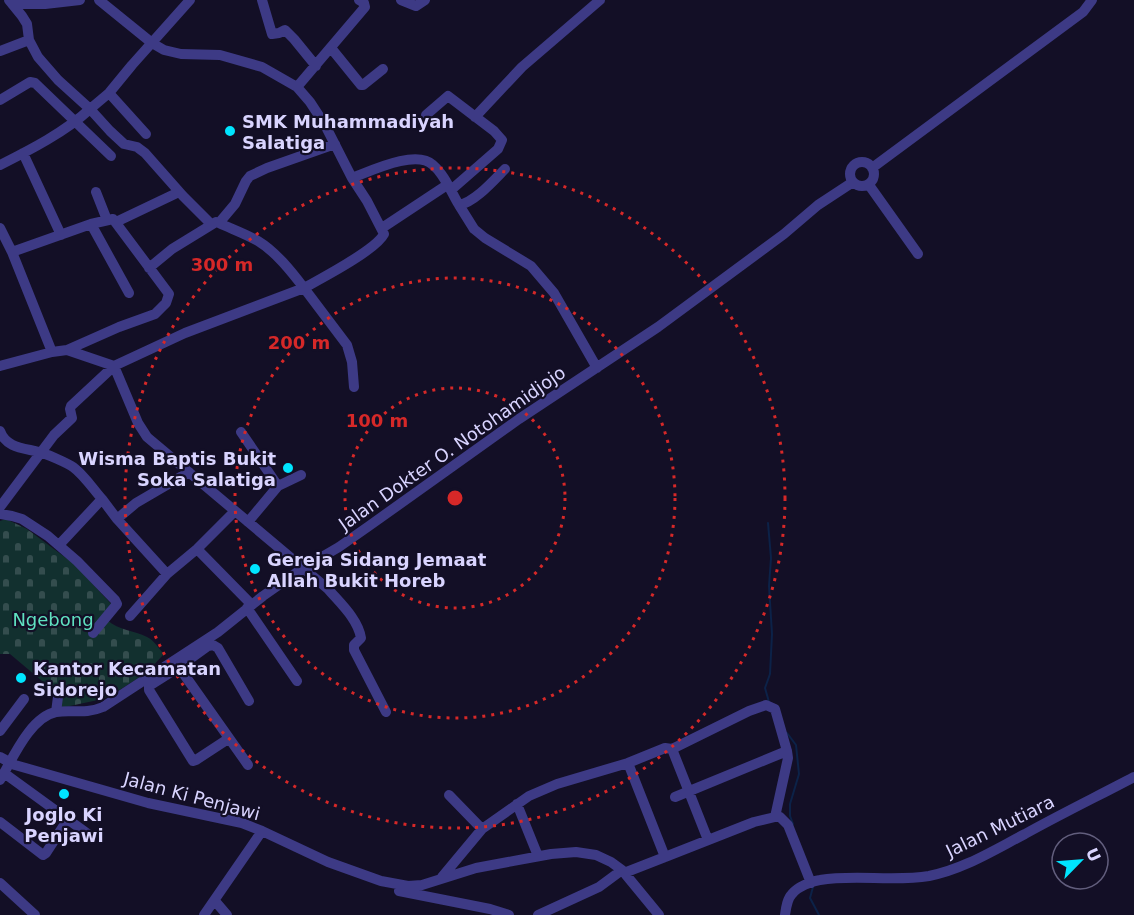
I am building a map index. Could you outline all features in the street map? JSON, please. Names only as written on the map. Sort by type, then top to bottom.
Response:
[{"type":"street","points":[[10,2],[45,4],[80,0]]},
{"type":"street","points":[[0,507],[54,435],[72,418],[71,406],[114,366],[184,333],[304,288],[334,271],[376,243],[384,235],[318,114],[297,87],[262,67],[246,62],[220,55],[172,53],[164,50],[99,0]]},
{"type":"street","points":[[0,165],[76,122],[109,93],[190,0]]},
{"type":"street","points":[[262,0],[272,34],[285,30],[316,66]]},
{"type":"street","points":[[297,87],[365,7],[364,3],[359,0]]},
{"type":"street","points":[[401,0],[416,6],[425,0]]},
{"type":"street","points":[[475,117],[522,67],[600,0]]},
{"type":"street","name":"Jalan Dokter O. Notohamidjojo","points":[[56,712],[87,712],[103,707],[176,664],[303,568],[339,547],[519,418],[666,322],[784,234],[818,205],[853,182],[851,171],[855,165],[862,162],[872,168],[1083,12],[1092,0]]},
{"type":"street","points":[[10,2],[27,24],[29,40],[43,63],[110,131],[124,144],[142,150],[179,192],[215,224],[250,237],[264,245],[291,271],[347,345],[352,362],[354,387]]},
{"type":"street","points":[[0,51],[29,40]]},
{"type":"street","points":[[332,48],[361,85],[383,69]]},
{"type":"street","points":[[0,100],[33,82],[111,156]]},
{"type":"street","points":[[109,93],[146,134]]},
{"type":"street","points":[[382,228],[449,188],[498,149],[501,144],[502,140],[494,131],[448,96],[426,116]]},
{"type":"street","points":[[149,268],[172,249],[215,224],[235,204],[250,176],[335,144]]},
{"type":"street","points":[[23,153],[61,235]]},
{"type":"street","points":[[352,178],[408,159],[424,159],[433,164],[474,230],[531,266],[554,293],[597,368]]},
{"type":"street","points":[[869,185],[874,175],[872,168]]},
{"type":"street","points":[[459,205],[467,203],[505,169]]},
{"type":"street","points":[[853,182],[860,186],[869,185]]},
{"type":"street","points":[[869,185],[918,254]]},
{"type":"street","points":[[0,366],[67,350],[158,311],[166,303],[169,294],[112,221],[96,192]]},
{"type":"street","points":[[12,252],[91,224],[112,221],[179,192]]},
{"type":"street","points":[[91,224],[129,293]]},
{"type":"street","points":[[0,228],[52,352]]},
{"type":"street","points":[[67,350],[114,366],[144,433],[150,440],[328,589],[350,614],[357,626],[361,636],[354,645],[354,650],[386,712]]},
{"type":"street","points":[[0,431],[5,441],[10,444],[42,452],[75,468],[167,574]]},
{"type":"street","points":[[241,432],[278,486]]},
{"type":"street","points":[[117,519],[136,503],[189,472]]},
{"type":"street","points":[[248,522],[278,486],[301,475]]},
{"type":"street","points":[[59,545],[102,499]]},
{"type":"street","points":[[130,616],[167,574],[197,549],[235,511]]},
{"type":"street","points":[[0,514],[22,519],[59,545],[92,575],[116,602],[93,633]]},
{"type":"street","points":[[197,549],[250,606],[297,681]]},
{"type":"street","points":[[228,739],[193,761],[148,688],[176,664],[208,646],[215,646],[249,701]]},
{"type":"street","points":[[176,664],[248,765]]},
{"type":"street","points":[[58,697],[56,712],[41,719],[5,760],[2,777],[88,834]]},
{"type":"street","points":[[0,731],[24,699]]},
{"type":"street","points":[[440,880],[482,829],[529,796],[557,784],[628,763],[665,748],[672,749],[748,711],[766,705],[775,709],[788,758],[775,817]]},
{"type":"street","points":[[672,749],[708,840]]},
{"type":"street","points":[[675,797],[787,751]]},
{"type":"street","name":"Jalan Ki Penjawi","points":[[5,760],[148,803],[242,823],[328,862],[376,880]]},
{"type":"street","points":[[628,763],[665,857]]},
{"type":"street","name":"Jalan Mutiara","points":[[785,915],[792,893],[812,882],[834,878],[911,878],[930,876],[958,868],[1134,777]]},
{"type":"street","points":[[449,795],[482,829]]},
{"type":"street","points":[[517,804],[538,856]]},
{"type":"street","points":[[538,915],[598,887],[623,872],[754,822],[775,817],[788,825],[812,882]]},
{"type":"street","points":[[0,822],[43,855],[68,819]]},
{"type":"street","points":[[204,915],[262,831]]},
{"type":"street","points":[[376,880],[417,886],[476,868],[538,856],[576,852],[604,858],[623,872],[659,915]]},
{"type":"street","points":[[376,880],[398,891],[490,909],[509,915]]},
{"type":"street","points":[[0,883],[35,915]]},
{"type":"street","points":[[214,901],[227,915]]},
{"type":"green space","name":"Ngebong","points":[[6,519],[27,529],[74,564],[113,606],[107,620],[154,642],[164,654],[146,673],[110,696],[62,707],[56,703],[54,691],[10,654],[0,654],[0,521]]},
{"type":"waterway","points":[[768,523],[772,634],[770,674],[765,688],[769,702]]},
{"type":"waterway","points":[[787,733],[796,745],[799,774],[790,804],[793,824]]},
{"type":"waterway","points":[[813,887],[810,898],[819,915]]},
{"type":"place","name":"SMK Muhammadiyah Salatiga","points":[[230,131]]},
{"type":"place","name":"Wisma Baptis Bukit Soka Salatiga","points":[[288,468]]},
{"type":"place","name":"Gereja Sidang Jemaat Allah Bukit Horeb","points":[[255,569]]},
{"type":"place","name":"Kantor Kecamatan Sidorejo","points":[[21,678]]},
{"type":"place","name":"Joglo Ki Penjawi","points":[[64,794]]}]
